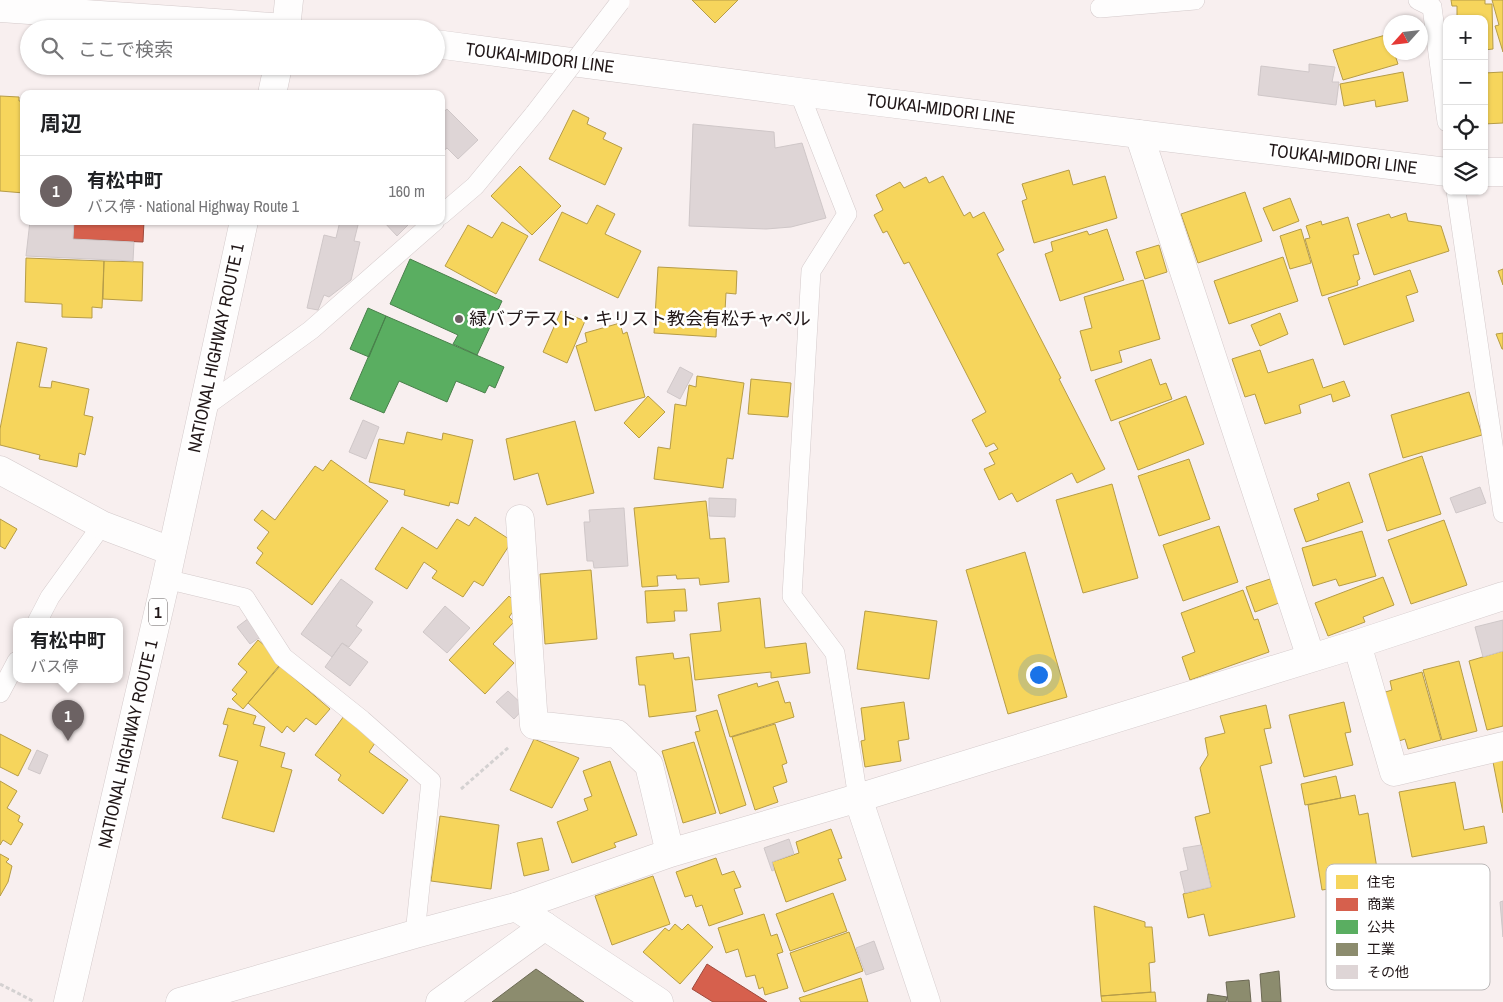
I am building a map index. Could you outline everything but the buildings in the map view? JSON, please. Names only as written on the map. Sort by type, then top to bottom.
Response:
[{"type":"main road","points":[[289,0],[290,20]]},
{"type":"main road","points":[[0,8],[174,20]]},
{"type":"main road","name":"TOUKAI-MIDORI LINE","points":[[445,45],[799,92],[1443,172]]},
{"type":"main road","points":[[273,90],[276,75]]},
{"type":"main road","points":[[1139,134],[1312,658]]},
{"type":"main road","points":[[1488,172],[1503,172]]},
{"type":"main road","name":"NATIONAL HIGHWAY ROUTE 1","points":[[68,1002],[166,579],[243,225]]},
{"type":"main road","points":[[0,470],[102,525],[171,552]]},
{"type":"main road","points":[[520,519],[534,725],[617,734],[649,765],[670,853]]},
{"type":"main road","points":[[180,1002],[516,907],[670,853],[858,798],[1312,658],[1503,596]]},
{"type":"main road","points":[[1357,644],[1394,772],[1503,746]]},
{"type":"main road","points":[[858,798],[926,1002]]},
{"type":"main road","points":[[516,907],[659,1002]]},
{"type":"main road","points":[[440,1002],[544,926]]},
{"type":"lane","points":[[1100,8],[1195,0]]},
{"type":"lane","points":[[1418,0],[1432,7],[1445,105]]},
{"type":"lane","points":[[445,212],[475,186],[536,113],[621,1]]},
{"type":"lane","points":[[799,92],[847,214],[812,272],[792,596],[835,653],[858,798]]},
{"type":"lane","points":[[1457,195],[1503,513]]},
{"type":"lane","points":[[203,408],[310,330],[430,225]]},
{"type":"lane","points":[[39,618],[50,597],[102,525]]},
{"type":"lane","points":[[166,579],[245,598],[282,657],[362,720],[431,781],[415,934]]},
{"type":"lane","points":[[0,693],[13,669]]},
{"type":"path","points":[[428,804],[452,796],[534,725]]},
{"type":"path","points":[[0,984],[34,1002]]},
{"type":"place","name":"緑バプテスト・キリスト教会有松チャペル","points":[[459,319]]},
{"type":"place","name":"有松中町","points":[[68,741]]}]
